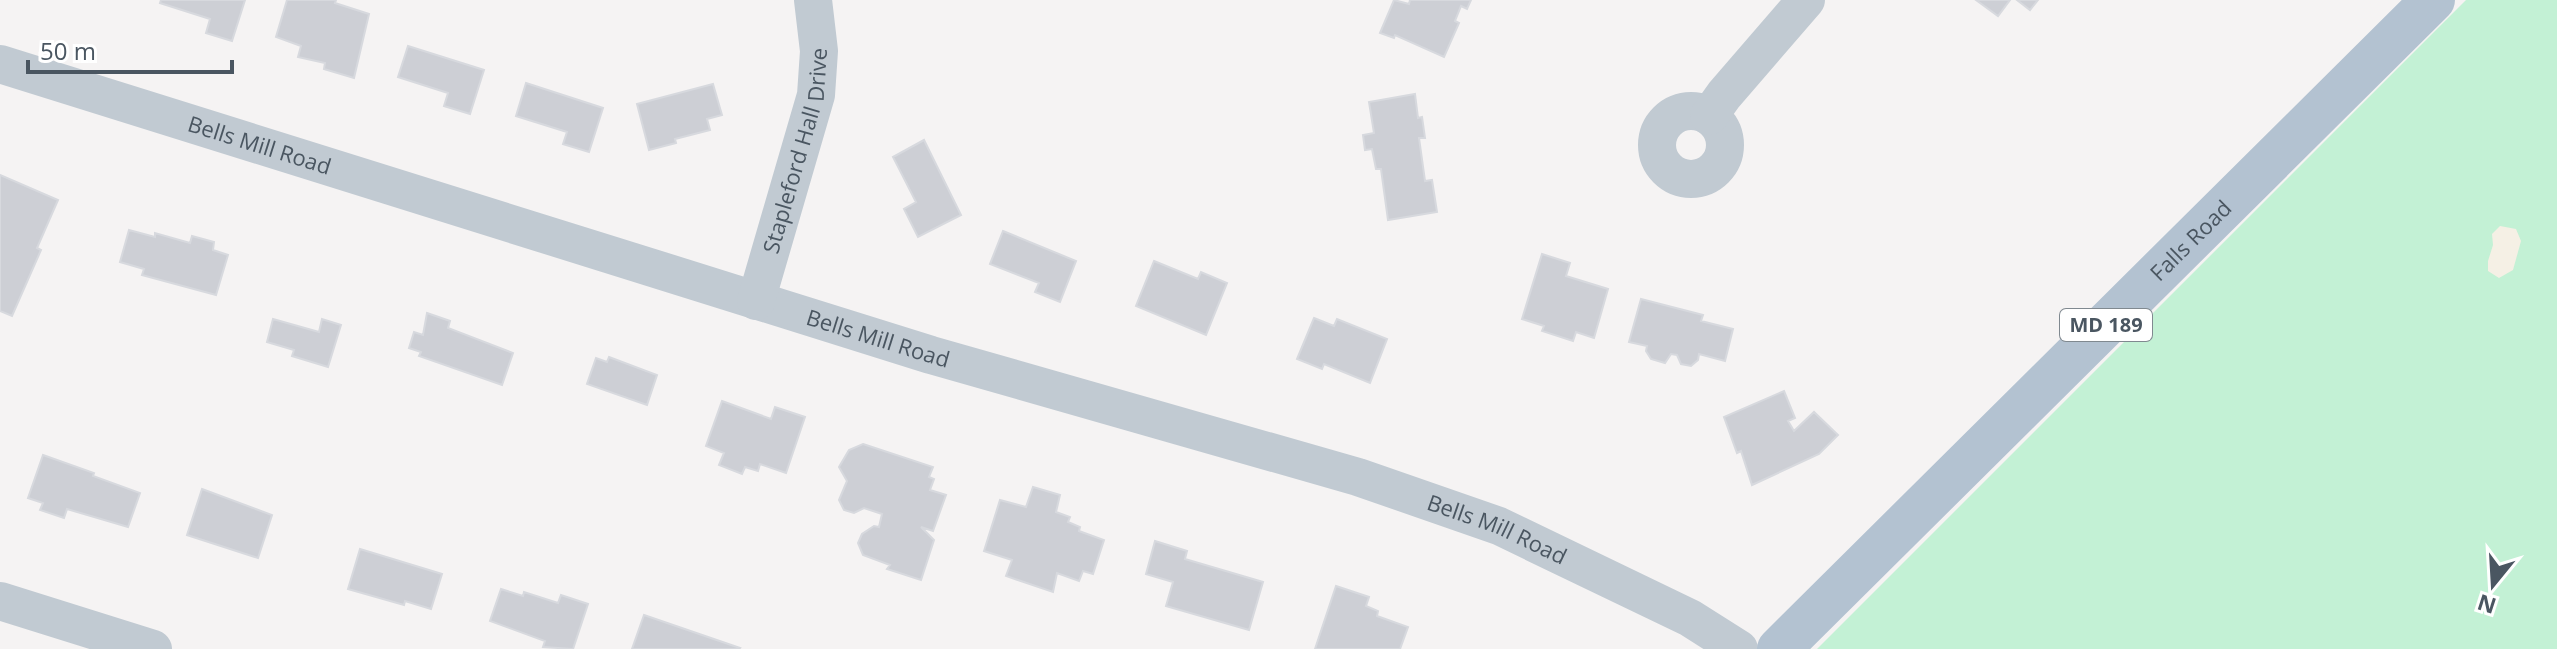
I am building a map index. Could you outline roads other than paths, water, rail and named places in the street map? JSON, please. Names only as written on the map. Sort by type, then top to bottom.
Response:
[{"type":"main road","name":"Falls Road","points":[[1779,649],[2433,0]]},
{"type":"street","name":"Stapleford Hall Drive","points":[[756,301],[816,95],[819,51],[813,0]]},
{"type":"street","points":[[1709,116],[1806,0]]},
{"type":"street","name":"Bells Mill Road","points":[[0,64],[756,301],[1036,386],[1184,425],[1358,477],[1499,526],[1690,618],[1739,649]]},
{"type":"street","points":[[0,601],[153,649]]}]
